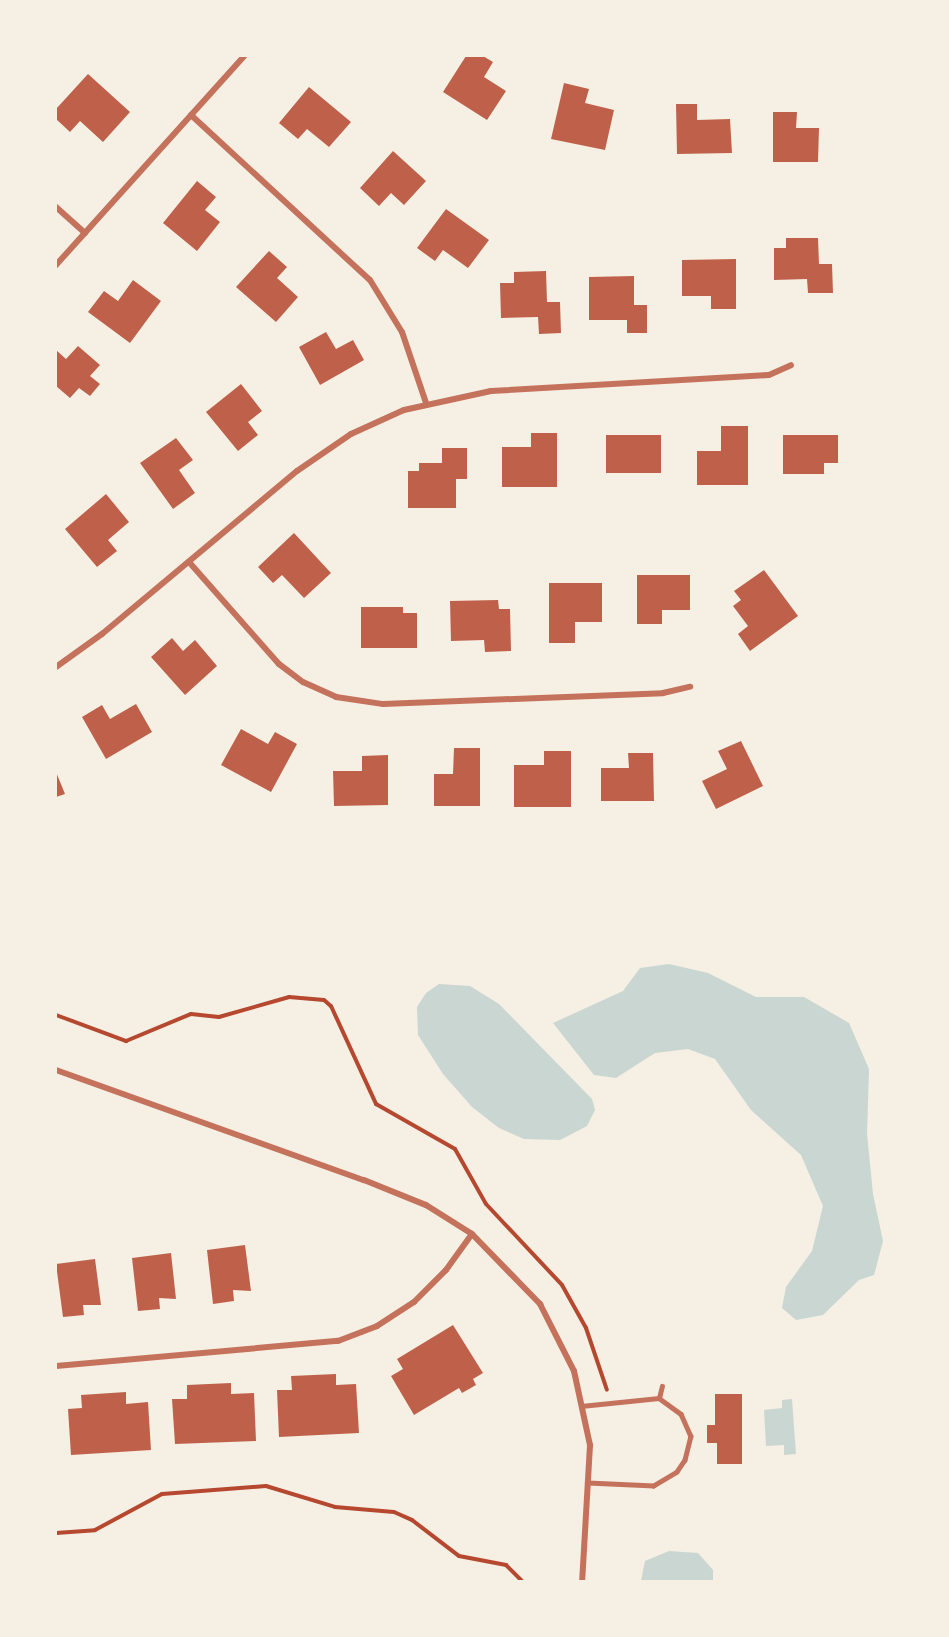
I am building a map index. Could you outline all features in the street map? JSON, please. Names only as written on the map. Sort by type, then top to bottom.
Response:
[{"type":"street","points":[[56,265],[244,56]]},
{"type":"street","points":[[190,115],[370,280],[402,332],[426,403]]},
{"type":"street","points":[[56,207],[85,232]]},
{"type":"street","points":[[56,667],[327,449],[376,422],[426,403],[491,391],[769,375],[791,364]]},
{"type":"street","points":[[189,562],[279,664],[303,682],[336,697],[383,704],[663,693],[690,687]]},
{"type":"street","points":[[56,1070],[364,1180],[426,1205],[472,1234],[540,1304],[574,1371],[590,1445],[582,1581]]},
{"type":"street","points":[[56,1366],[338,1341],[377,1326],[414,1302],[446,1270],[472,1234]]},
{"type":"lane","points":[[659,1398],[662,1386]]},
{"type":"lane","points":[[581,1406],[659,1398],[681,1414],[691,1436],[685,1460],[677,1472],[654,1486],[588,1483]]},
{"type":"path","points":[[56,1015],[126,1041],[191,1014],[219,1017],[289,997],[324,1000],[331,1006],[376,1104],[455,1149],[486,1204],[562,1285],[586,1328],[607,1390]]},
{"type":"path","points":[[56,1533],[95,1530],[162,1494],[266,1486],[335,1507],[394,1512],[459,1556],[506,1565],[523,1581]]},
{"type":"shaded area","points":[[669,964],[708,973],[756,997],[804,997],[849,1023],[869,1069],[867,1134],[873,1194],[883,1241],[874,1275],[859,1280],[823,1315],[796,1320],[782,1308],[786,1287],[812,1251],[823,1206],[801,1155],[751,1110],[715,1059],[688,1049],[655,1053],[616,1078],[594,1075],[553,1023],[623,991],[640,968]]},
{"type":"shaded area","points":[[439,984],[470,986],[499,1004],[592,1099],[595,1110],[587,1126],[560,1140],[524,1139],[499,1128],[472,1107],[443,1074],[418,1035],[417,1007],[426,993]]},
{"type":"shaded area","points":[[792,1399],[796,1454],[784,1455],[784,1445],[766,1446],[764,1410],[782,1408],[782,1400]]},
{"type":"shaded area","points":[[669,1551],[698,1553],[713,1570],[713,1581],[641,1581],[645,1561]]},
{"type":"building","points":[[466,56],[483,56],[493,62],[484,77],[506,91],[487,120],[443,92]]},
{"type":"building","points":[[88,74],[130,112],[103,142],[80,121],[70,132],[56,119],[56,109]]},
{"type":"building","points":[[564,83],[589,89],[585,103],[614,110],[605,150],[551,139]]},
{"type":"building","points":[[309,87],[351,122],[329,147],[307,129],[298,139],[279,123]]},
{"type":"building","points":[[676,104],[697,104],[697,120],[730,119],[732,153],[677,154]]},
{"type":"building","points":[[773,112],[797,112],[796,128],[819,128],[818,162],[773,162]]},
{"type":"building","points":[[393,151],[426,181],[404,205],[391,193],[379,206],[360,188]]},
{"type":"building","points":[[197,181],[216,197],[205,210],[220,222],[197,251],[163,223]]},
{"type":"building","points":[[446,209],[489,240],[468,268],[443,250],[435,261],[417,248]]},
{"type":"building","points":[[786,238],[818,238],[819,264],[832,264],[833,293],[808,293],[807,279],[774,280],[774,248],[786,248]]},
{"type":"building","points":[[269,251],[287,267],[277,278],[298,297],[276,322],[236,287]]},
{"type":"building","points":[[736,259],[736,309],[711,309],[711,296],[682,296],[682,260]]},
{"type":"building","points":[[546,271],[547,302],[560,302],[561,333],[539,334],[538,317],[501,318],[500,283],[514,283],[514,272]]},
{"type":"building","points":[[634,276],[634,305],[647,305],[647,333],[627,333],[627,320],[589,320],[589,277]]},
{"type":"building","points":[[133,280],[161,301],[130,343],[88,312],[104,291],[118,301]]},
{"type":"building","points":[[326,332],[336,349],[353,340],[364,360],[320,385],[299,347]]},
{"type":"building","points":[[78,346],[100,365],[90,376],[100,384],[90,396],[79,388],[70,398],[56,386],[56,350],[66,359]]},
{"type":"building","points":[[241,384],[262,411],[248,422],[258,435],[238,451],[206,412]]},
{"type":"building","points":[[721,426],[748,426],[748,485],[697,485],[697,451],[721,451]]},
{"type":"building","points":[[531,433],[557,433],[557,487],[502,487],[502,447],[531,447]]},
{"type":"building","points":[[606,435],[661,435],[661,473],[606,473]]},
{"type":"building","points":[[783,435],[838,435],[838,463],[824,463],[824,474],[783,474]]},
{"type":"building","points":[[176,438],[193,460],[179,470],[195,493],[173,509],[140,463]]},
{"type":"building","points":[[442,448],[467,448],[467,479],[456,479],[456,508],[408,508],[408,471],[419,471],[419,463],[442,463]]},
{"type":"building","points":[[106,494],[129,522],[108,540],[117,551],[97,567],[65,529]]},
{"type":"building","points":[[294,533],[331,573],[304,598],[282,575],[273,583],[258,567]]},
{"type":"building","points":[[764,570],[798,616],[750,651],[738,634],[748,626],[733,606],[741,600],[734,591]]},
{"type":"building","points":[[637,575],[690,575],[690,610],[662,610],[662,624],[637,624]]},
{"type":"building","points":[[549,583],[602,583],[602,622],[575,622],[575,643],[549,643]]},
{"type":"building","points":[[498,600],[499,609],[510,609],[511,651],[485,652],[484,640],[451,641],[450,601]]},
{"type":"building","points":[[361,607],[403,607],[403,613],[417,613],[417,648],[361,648]]},
{"type":"building","points":[[172,638],[183,651],[195,640],[217,666],[185,695],[151,657]]},
{"type":"building","points":[[136,704],[152,732],[106,759],[82,717],[102,705],[110,719]]},
{"type":"building","points":[[241,729],[268,744],[275,732],[297,744],[271,792],[221,765]]},
{"type":"building","points":[[741,741],[763,786],[716,809],[702,781],[727,769],[718,751]]},
{"type":"building","points":[[454,748],[480,748],[480,806],[434,806],[434,774],[453,774]]},
{"type":"building","points":[[544,751],[571,751],[571,807],[514,807],[514,765],[544,765]]},
{"type":"building","points":[[628,753],[653,753],[654,801],[601,801],[601,768],[629,768]]},
{"type":"building","points":[[388,755],[388,805],[334,806],[333,771],[362,771],[362,756]]},
{"type":"building","points":[[56,772],[65,794],[56,797]]},
{"type":"building","points":[[245,1245],[251,1291],[233,1290],[234,1301],[213,1304],[207,1250]]},
{"type":"building","points":[[171,1253],[176,1299],[159,1298],[160,1309],[138,1311],[132,1258]]},
{"type":"building","points":[[95,1259],[101,1305],[83,1305],[84,1315],[63,1317],[56,1264]]},
{"type":"building","points":[[453,1325],[483,1373],[473,1379],[476,1385],[462,1393],[459,1388],[414,1415],[391,1376],[403,1369],[397,1359]]},
{"type":"building","points":[[336,1374],[336,1385],[356,1384],[359,1433],[279,1437],[277,1390],[292,1390],[291,1376]]},
{"type":"building","points":[[231,1383],[231,1394],[254,1393],[256,1441],[175,1444],[172,1399],[187,1399],[187,1385]]},
{"type":"building","points":[[126,1392],[126,1404],[148,1402],[151,1450],[71,1455],[68,1409],[82,1408],[81,1395]]},
{"type":"building","points":[[715,1394],[742,1394],[742,1464],[717,1464],[717,1443],[707,1443],[707,1425],[715,1425]]}]
